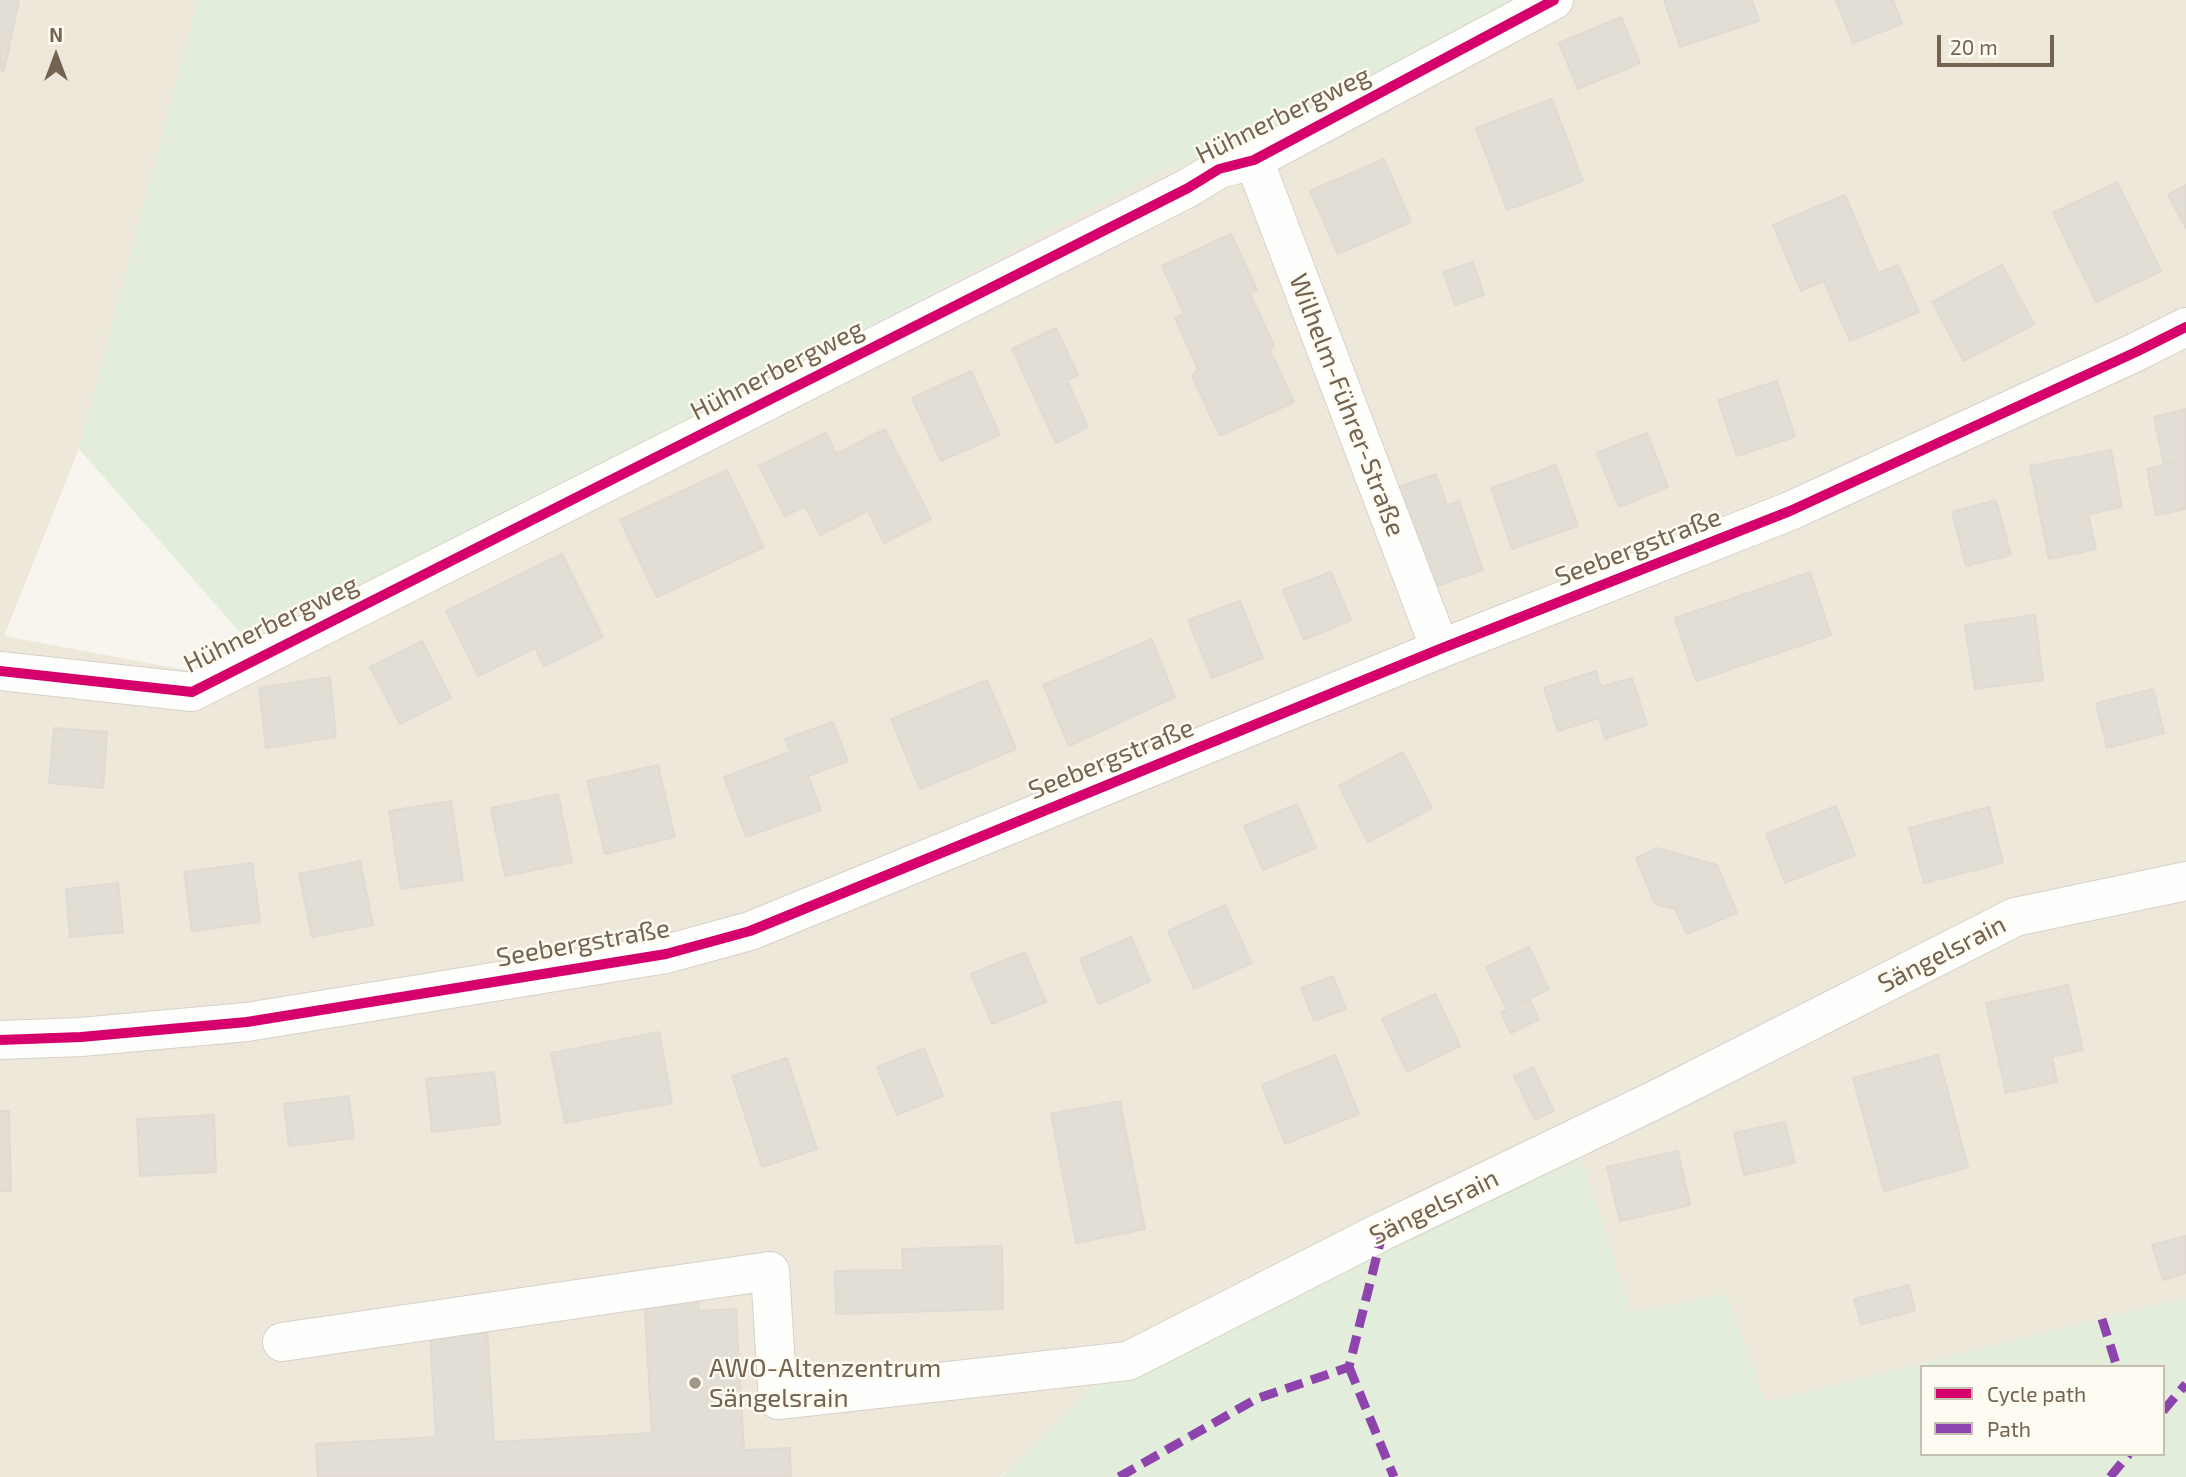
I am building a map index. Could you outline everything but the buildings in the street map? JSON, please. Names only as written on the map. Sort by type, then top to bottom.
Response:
[{"type":"street","name":"Hühnerbergweg","points":[[0,671],[192,692],[1188,188],[1219,169],[1254,160],[1554,0]]},
{"type":"street","name":"Wilhelm-Führer-Straße","points":[[1254,160],[1440,649]]},
{"type":"street","name":"Seebergstraße","points":[[0,1040],[81,1037],[247,1022],[666,954],[750,931],[1440,649],[1790,511],[2186,327]]},
{"type":"street","name":"Sängelsrain","points":[[282,1342],[770,1271],[778,1399],[1128,1361],[1382,1231],[1663,1096],[2015,917],[2186,881]]},
{"type":"shaded area","points":[[0,0],[198,0],[79,449],[4,636],[196,672],[1163,171],[1251,148],[1539,0],[2186,0],[2186,1298],[1765,1402],[1727,1295],[1631,1312],[1578,1149],[1089,1389],[1000,1477],[0,1477]]},
{"type":"green space","points":[[198,0],[1539,0],[1251,148],[1162,171],[497,525],[251,645],[79,449]]},
{"type":"green space","points":[[1581,1157],[1631,1312],[1727,1294],[1765,1402],[2186,1298],[2186,1477],[1001,1477],[1089,1389]]},
{"type":"marked path","points":[[1119,1477],[1256,1399],[1349,1367],[1383,1231]]},
{"type":"marked path","points":[[2102,1319],[2116,1365]]},
{"type":"marked path","points":[[1349,1367],[1394,1477]]},
{"type":"marked path","points":[[2165,1409],[2186,1384]]},
{"type":"marked path","points":[[2110,1477],[2127,1456]]},
{"type":"cycle path","points":[[0,671],[192,692],[1188,188],[1219,169],[1254,160],[1554,0]]},
{"type":"cycle path","points":[[0,1040],[81,1037],[247,1022],[666,954],[750,931],[1440,649],[1790,511],[2186,327]]},
{"type":"place","name":"AWO-Altenzentrum Sängelsrain","points":[[695,1383]]}]
